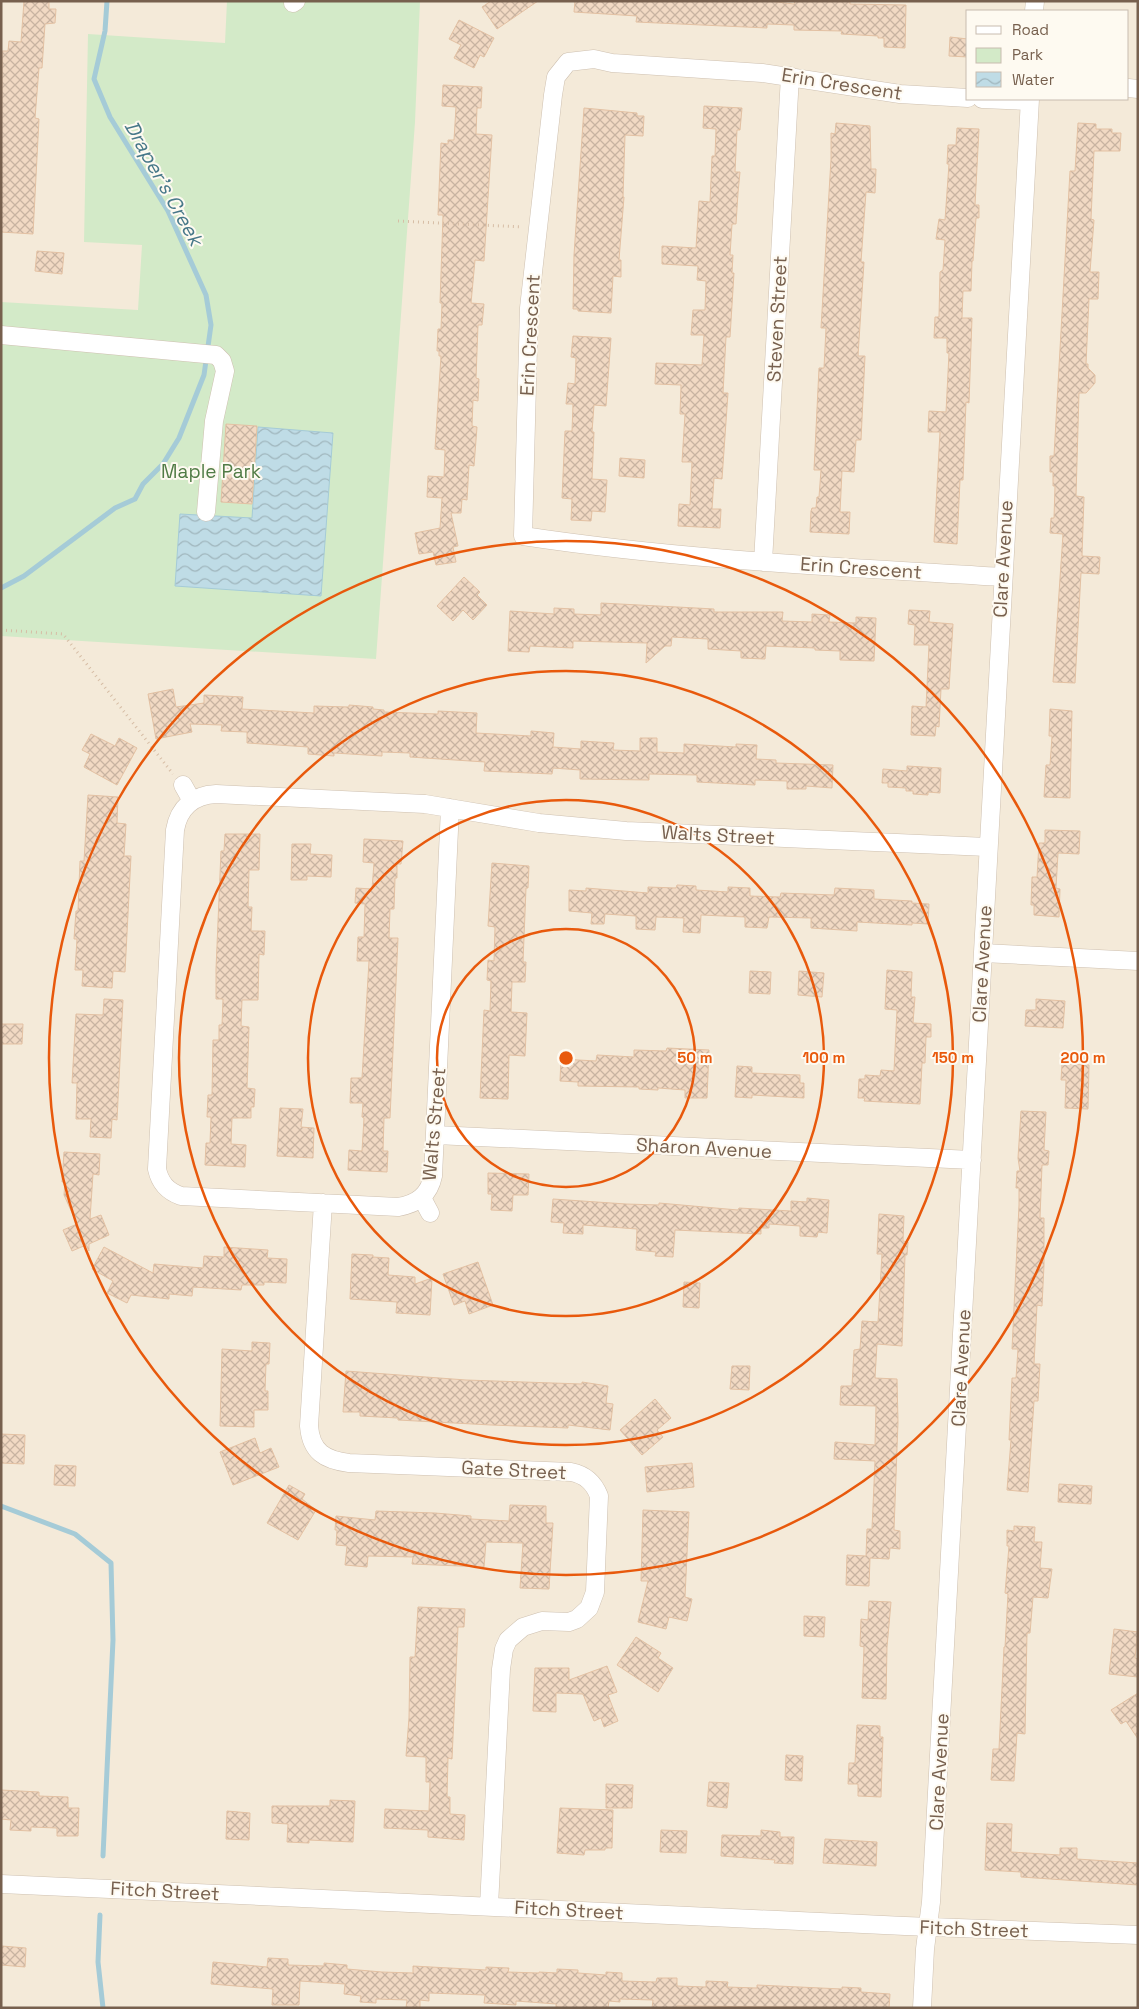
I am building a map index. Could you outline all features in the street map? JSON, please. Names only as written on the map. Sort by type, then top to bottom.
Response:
[{"type":"street","name":"Erin Crescent","points":[[966,98],[900,94],[762,73],[612,63],[594,59],[568,62],[556,77],[552,95],[529,308],[523,536],[572,543],[763,562],[1002,577]]},
{"type":"street","name":"Steven Street","points":[[763,562],[790,76]]},
{"type":"street","name":"Clare Avenue","points":[[922,2008],[932,1892],[983,953],[987,848],[1029,100]]},
{"type":"street","points":[[1,335],[216,355],[222,361],[225,371],[214,421],[216,452],[213,486],[206,512]]},
{"type":"street","name":"Walts Street","points":[[450,808],[436,1135],[433,1176],[426,1206],[415,1203],[398,1207],[181,1196],[158,1190],[157,1169],[175,830],[188,793],[425,804],[450,808],[539,823],[626,831],[987,848]]},
{"type":"street","points":[[983,953],[1138,960]]},
{"type":"street","name":"Sharon Avenue","points":[[436,1135],[972,1160]]},
{"type":"street","name":"Gate Street","points":[[323,1203],[309,1426],[310,1435],[318,1451],[332,1460],[349,1463],[571,1472],[596,1478],[600,1504],[595,1592],[591,1618],[577,1619],[569,1622],[542,1621],[523,1627],[508,1640],[504,1649],[501,1670],[489,1906]]},
{"type":"street","name":"Fitch Street","points":[[1,1884],[1138,1935]]},
{"type":"path","points":[[398,221],[538,228]]},
{"type":"path","points":[[1,630],[63,634],[188,793]]},
{"type":"shaded area","points":[[1,1],[1138,1],[1138,2008],[1,2008]]},
{"type":"green space","name":"Maple Park","points":[[227,1],[420,1],[415,122],[376,659],[1,636],[1,302],[138,310],[142,245],[84,242],[88,34],[225,43]]},
{"type":"water","points":[[258,427],[333,433],[321,596],[175,586],[180,514],[252,518]]},
{"type":"building","points":[[24,1],[49,1],[49,9],[56,9],[55,23],[45,24],[42,68],[39,68],[35,118],[39,119],[33,234],[1,232],[2,51],[8,51],[9,41],[21,42]]},
{"type":"building","points":[[491,1],[538,1],[497,29],[482,7]]},
{"type":"building","points":[[575,1],[769,1],[794,4],[795,1],[850,1],[850,4],[906,5],[905,48],[884,47],[884,38],[878,38],[878,36],[841,34],[842,31],[794,30],[794,25],[767,24],[767,28],[636,22],[637,16],[574,12]]},
{"type":"building","points":[[459,20],[494,38],[484,57],[480,55],[474,68],[454,58],[461,45],[449,39]]},
{"type":"building","points":[[950,37],[966,39],[966,57],[949,56]]},
{"type":"building","points":[[443,85],[482,87],[481,108],[477,108],[476,134],[492,135],[484,261],[475,260],[471,303],[484,304],[482,325],[478,325],[476,378],[479,379],[478,401],[473,400],[472,426],[477,427],[474,466],[469,465],[467,500],[462,499],[461,513],[451,513],[458,546],[453,547],[456,562],[436,565],[433,552],[419,554],[415,533],[440,528],[442,498],[427,497],[428,476],[444,477],[445,450],[435,449],[441,356],[439,356],[439,351],[437,351],[438,329],[441,329],[442,303],[440,303],[443,215],[438,215],[441,143],[448,144],[448,140],[454,140],[456,107],[442,106]]},
{"type":"building","points":[[704,106],[742,108],[740,130],[737,130],[735,172],[740,172],[736,224],[732,224],[730,255],[733,255],[732,273],[734,273],[730,337],[726,337],[723,393],[728,393],[722,479],[714,478],[712,509],[721,509],[720,528],[678,526],[679,504],[690,505],[692,462],[682,462],[685,414],[680,414],[681,385],[655,384],[656,363],[702,365],[704,335],[691,335],[693,310],[705,310],[706,281],[697,280],[698,266],[662,264],[662,246],[696,248],[699,201],[710,202],[712,156],[715,156],[716,129],[703,128]]},
{"type":"building","points":[[584,108],[637,113],[637,116],[644,116],[643,136],[625,135],[624,197],[619,260],[621,260],[621,277],[613,276],[611,313],[573,309],[574,255]]},
{"type":"building","points":[[836,123],[870,126],[871,169],[876,169],[875,193],[866,192],[861,262],[864,262],[858,356],[865,356],[861,440],[856,440],[854,472],[842,471],[840,512],[850,512],[849,534],[810,532],[811,511],[812,508],[816,508],[817,497],[819,497],[821,470],[814,470],[819,368],[824,368],[826,328],[821,328],[831,133],[835,134]]},
{"type":"building","points":[[1078,123],[1096,124],[1096,129],[1112,129],[1112,133],[1121,133],[1120,151],[1094,151],[1091,219],[1094,220],[1090,272],[1099,272],[1098,299],[1089,299],[1086,364],[1088,364],[1088,368],[1095,375],[1095,383],[1086,393],[1079,393],[1076,496],[1084,497],[1082,556],[1100,557],[1099,574],[1081,573],[1075,683],[1053,682],[1063,534],[1050,533],[1051,518],[1054,518],[1055,486],[1053,486],[1053,472],[1050,472],[1050,456],[1054,456],[1070,171],[1075,171]]},
{"type":"building","points":[[957,128],[979,129],[975,205],[979,205],[979,218],[976,218],[971,291],[963,291],[962,318],[972,318],[969,403],[966,402],[963,480],[960,480],[957,544],[934,542],[940,432],[928,432],[929,411],[946,412],[949,353],[947,353],[947,338],[934,338],[935,317],[939,317],[940,272],[943,270],[945,240],[936,239],[939,219],[945,220],[949,164],[947,164],[948,145],[956,145]]},
{"type":"building","points":[[37,251],[64,253],[62,274],[35,271]]},
{"type":"building","points":[[573,336],[611,338],[606,406],[594,405],[592,432],[594,432],[592,479],[607,480],[605,512],[592,511],[591,521],[571,520],[572,499],[562,498],[565,431],[572,431],[573,404],[566,404],[568,383],[575,384],[576,358],[571,357]]},
{"type":"building","points":[[226,424],[257,426],[252,504],[221,502]]},
{"type":"building","points":[[620,458],[645,460],[644,478],[619,476]]},
{"type":"building","points":[[464,577],[480,592],[477,595],[487,605],[473,620],[463,610],[453,621],[437,606]]},
{"type":"building","points":[[601,603],[714,609],[714,612],[783,612],[782,621],[812,622],[812,614],[830,615],[829,622],[856,623],[856,617],[876,618],[874,661],[840,660],[840,651],[766,646],[765,659],[741,658],[741,651],[708,649],[708,639],[672,637],[671,646],[665,646],[646,663],[647,643],[573,641],[573,648],[530,646],[529,652],[508,651],[510,611],[554,614],[554,608],[574,609],[574,614],[601,615]]},
{"type":"building","points":[[909,610],[930,611],[929,622],[953,624],[949,689],[941,689],[939,727],[936,726],[935,736],[911,735],[912,706],[926,707],[929,645],[914,645],[915,625],[908,624]]},
{"type":"building","points":[[173,689],[176,707],[204,703],[204,695],[243,697],[242,709],[314,713],[314,706],[349,707],[349,705],[373,707],[373,709],[384,710],[384,712],[438,714],[438,711],[477,713],[476,733],[531,736],[531,731],[554,733],[553,747],[581,749],[581,741],[614,743],[613,750],[640,751],[640,738],[657,738],[657,752],[684,753],[684,744],[736,747],[736,744],[757,745],[756,759],[776,760],[776,763],[833,765],[832,788],[806,786],[806,789],[787,789],[787,781],[755,780],[755,785],[697,782],[697,775],[649,774],[649,780],[580,779],[580,770],[553,768],[552,774],[484,771],[485,762],[410,757],[410,753],[382,752],[382,756],[334,753],[334,756],[308,754],[308,747],[247,743],[247,732],[221,731],[222,725],[190,724],[192,732],[156,739],[148,694]]},
{"type":"building","points":[[1050,709],[1072,711],[1070,798],[1044,797],[1046,765],[1050,765],[1052,736],[1049,736]]},
{"type":"building","points":[[91,734],[115,746],[119,738],[137,748],[117,785],[84,767],[90,754],[82,750]]},
{"type":"building","points":[[907,766],[941,768],[940,793],[928,792],[928,795],[913,794],[913,791],[906,791],[906,788],[888,787],[888,783],[882,783],[883,769],[907,771]]},
{"type":"building","points":[[88,795],[118,797],[117,823],[126,824],[124,856],[131,856],[125,972],[113,971],[112,988],[82,986],[83,970],[75,970],[77,939],[74,939],[76,911],[78,911],[80,861],[84,861]]},
{"type":"building","points":[[1045,830],[1080,831],[1079,854],[1058,853],[1056,888],[1060,889],[1059,917],[1034,915],[1034,905],[1031,905],[1032,877],[1037,877],[1039,843],[1045,843]]},
{"type":"building","points":[[225,834],[260,834],[259,870],[249,870],[248,907],[252,907],[251,931],[265,931],[264,955],[259,954],[258,1000],[242,1000],[241,1026],[249,1027],[247,1088],[255,1089],[254,1107],[251,1107],[251,1118],[232,1118],[231,1144],[246,1145],[245,1167],[205,1165],[206,1143],[210,1143],[211,1117],[207,1117],[208,1095],[212,1095],[213,1040],[219,1040],[219,1025],[222,1025],[223,999],[216,999],[216,969],[221,851],[224,851]]},
{"type":"building","points":[[364,839],[403,841],[401,864],[397,864],[397,878],[395,878],[394,909],[390,909],[389,938],[398,938],[390,1118],[384,1118],[383,1151],[388,1151],[387,1172],[348,1170],[349,1150],[362,1151],[364,1118],[362,1117],[363,1103],[350,1103],[351,1078],[362,1078],[369,961],[357,961],[358,937],[364,937],[365,904],[355,903],[356,888],[372,889],[374,863],[363,862]]},
{"type":"building","points":[[292,844],[311,844],[310,854],[332,855],[331,877],[307,876],[307,880],[291,880]]},
{"type":"building","points":[[492,863],[529,866],[528,888],[526,888],[523,962],[526,962],[525,982],[512,982],[511,1012],[527,1013],[525,1056],[509,1055],[508,1099],[480,1098],[484,1010],[490,1011],[491,981],[487,980],[488,960],[494,961],[495,927],[488,926]]},
{"type":"building","points":[[677,885],[696,886],[696,890],[728,892],[728,887],[750,888],[750,896],[780,897],[781,893],[834,895],[835,888],[874,890],[874,899],[929,904],[928,924],[857,922],[857,931],[811,928],[811,918],[769,917],[767,928],[745,927],[745,917],[701,915],[700,933],[683,932],[684,918],[656,917],[655,930],[636,929],[636,916],[605,914],[604,924],[591,924],[592,913],[569,911],[569,890],[586,891],[586,888],[648,893],[648,887],[676,888]]},
{"type":"building","points":[[887,970],[912,972],[911,997],[915,997],[913,1023],[931,1024],[931,1037],[926,1037],[925,1063],[922,1063],[920,1104],[864,1101],[865,1098],[858,1098],[859,1079],[865,1079],[865,1075],[880,1076],[881,1070],[894,1071],[897,1010],[885,1009]]},
{"type":"building","points":[[750,971],[771,972],[770,994],[749,993]]},
{"type":"building","points":[[799,971],[824,973],[822,997],[798,995]]},
{"type":"building","points":[[104,999],[123,1000],[117,1120],[112,1119],[111,1138],[90,1137],[91,1119],[76,1119],[77,1083],[72,1083],[76,1014],[103,1015]]},
{"type":"building","points":[[1036,999],[1065,1001],[1063,1028],[1025,1026],[1026,1010],[1036,1010]]},
{"type":"building","points":[[1,1024],[23,1024],[22,1044],[1,1044]]},
{"type":"building","points":[[667,1048],[709,1050],[707,1098],[685,1098],[685,1090],[578,1086],[578,1082],[560,1081],[561,1059],[596,1061],[597,1055],[634,1057],[634,1050],[666,1051]]},
{"type":"building","points":[[1062,1064],[1089,1065],[1088,1109],[1065,1108],[1066,1080],[1061,1080]]},
{"type":"building","points":[[737,1066],[752,1067],[752,1073],[800,1075],[800,1083],[804,1083],[804,1098],[752,1095],[752,1098],[735,1097]]},
{"type":"building","points":[[280,1108],[303,1109],[301,1127],[314,1128],[313,1158],[277,1156]]},
{"type":"building","points":[[1021,1111],[1046,1112],[1044,1150],[1049,1151],[1048,1165],[1042,1165],[1040,1218],[1044,1218],[1044,1265],[1042,1306],[1037,1305],[1034,1364],[1040,1364],[1038,1401],[1034,1401],[1028,1492],[1007,1490],[1011,1440],[1009,1440],[1012,1378],[1016,1378],[1018,1349],[1012,1349],[1019,1205],[1019,1188],[1016,1188],[1017,1171],[1020,1171],[1018,1158]]},
{"type":"building","points":[[64,1152],[100,1154],[99,1175],[93,1174],[90,1219],[101,1215],[109,1235],[89,1244],[89,1251],[86,1245],[72,1251],[63,1230],[77,1224],[64,1195],[65,1182],[62,1182]]},
{"type":"building","points":[[488,1173],[529,1174],[528,1195],[513,1195],[512,1211],[491,1210],[492,1194],[488,1194]]},
{"type":"building","points":[[807,1198],[829,1200],[827,1233],[818,1232],[817,1237],[800,1236],[800,1226],[769,1224],[769,1228],[761,1228],[761,1234],[675,1230],[673,1257],[655,1256],[656,1252],[636,1250],[637,1229],[583,1225],[583,1234],[563,1233],[564,1223],[551,1222],[553,1199],[626,1204],[659,1205],[659,1203],[738,1210],[739,1208],[791,1211],[791,1201],[807,1202]]},
{"type":"building","points":[[879,1214],[904,1216],[903,1241],[908,1242],[907,1255],[905,1255],[902,1346],[877,1344],[875,1378],[897,1379],[898,1422],[894,1530],[900,1531],[900,1549],[890,1548],[889,1559],[870,1558],[869,1586],[846,1585],[847,1555],[866,1556],[867,1529],[872,1529],[875,1461],[834,1459],[835,1442],[875,1445],[876,1406],[840,1405],[841,1386],[852,1386],[854,1350],[860,1349],[862,1321],[878,1322],[882,1254],[877,1254]]},
{"type":"building","points":[[104,1247],[153,1273],[154,1264],[203,1268],[204,1256],[224,1257],[224,1247],[268,1250],[267,1258],[287,1259],[286,1283],[264,1282],[264,1285],[242,1285],[241,1290],[193,1287],[192,1296],[169,1294],[169,1299],[131,1295],[127,1303],[107,1293],[113,1281],[92,1269]]},
{"type":"building","points":[[352,1254],[389,1258],[388,1275],[415,1277],[415,1284],[432,1278],[430,1315],[396,1313],[397,1302],[350,1299]]},
{"type":"building","points":[[478,1262],[493,1305],[469,1314],[465,1301],[454,1305],[443,1274]]},
{"type":"building","points":[[684,1282],[700,1283],[699,1308],[683,1307]]},
{"type":"building","points":[[252,1342],[270,1343],[269,1364],[266,1364],[265,1391],[268,1391],[268,1410],[254,1410],[254,1427],[220,1426],[222,1349],[252,1351]]},
{"type":"building","points":[[732,1366],[750,1366],[749,1390],[730,1389]]},
{"type":"building","points":[[346,1371],[466,1380],[582,1384],[582,1382],[608,1386],[606,1403],[613,1404],[610,1430],[568,1425],[568,1428],[491,1425],[360,1416],[360,1412],[343,1412]]},
{"type":"building","points":[[655,1399],[671,1418],[657,1430],[663,1437],[642,1455],[620,1430]]},
{"type":"building","points":[[1,1434],[25,1435],[24,1464],[1,1463]]},
{"type":"building","points":[[255,1438],[260,1453],[271,1448],[279,1467],[233,1485],[220,1452]]},
{"type":"building","points":[[692,1463],[694,1487],[647,1492],[645,1467]]},
{"type":"building","points":[[55,1465],[76,1466],[75,1486],[54,1485]]},
{"type":"building","points":[[1059,1484],[1092,1486],[1091,1504],[1058,1502]]},
{"type":"building","points":[[289,1485],[305,1494],[302,1499],[316,1510],[298,1540],[267,1523]]},
{"type":"building","points":[[510,1505],[546,1506],[546,1523],[553,1523],[549,1589],[520,1588],[523,1543],[486,1542],[484,1567],[412,1564],[413,1557],[368,1556],[367,1567],[345,1565],[347,1546],[336,1545],[336,1516],[375,1520],[376,1511],[435,1513],[471,1516],[471,1519],[509,1521]]},
{"type":"building","points":[[643,1510],[689,1512],[685,1597],[692,1599],[687,1621],[669,1617],[666,1629],[638,1622],[648,1581],[641,1581]]},
{"type":"building","points":[[1014,1526],[1035,1527],[1034,1542],[1042,1542],[1040,1568],[1052,1569],[1048,1598],[1033,1597],[1030,1633],[1027,1633],[1025,1734],[1017,1733],[1014,1781],[991,1780],[993,1749],[999,1749],[1008,1594],[1005,1593],[1009,1546],[1007,1546],[1007,1530],[1014,1531]]},
{"type":"building","points":[[869,1601],[891,1602],[887,1647],[886,1699],[862,1698],[864,1647],[860,1646],[861,1619],[868,1620]]},
{"type":"building","points":[[418,1607],[465,1609],[464,1627],[458,1627],[452,1759],[448,1758],[447,1797],[450,1797],[450,1814],[465,1815],[464,1840],[428,1837],[428,1830],[384,1828],[385,1809],[429,1811],[430,1782],[426,1782],[426,1757],[406,1756],[410,1657],[415,1657]]},
{"type":"building","points":[[804,1616],[825,1617],[824,1637],[804,1636]]},
{"type":"building","points":[[1114,1629],[1138,1632],[1135,1658],[1138,1659],[1138,1677],[1109,1674]]},
{"type":"building","points":[[636,1637],[661,1653],[658,1658],[673,1668],[658,1692],[617,1665]]},
{"type":"building","points":[[607,1666],[617,1692],[608,1695],[618,1721],[604,1727],[601,1718],[594,1721],[583,1694],[556,1693],[556,1712],[533,1711],[535,1668],[569,1668],[569,1680]]},
{"type":"building","points":[[1138,1693],[1138,1739],[1126,1721],[1121,1724],[1111,1710]]},
{"type":"building","points":[[857,1725],[880,1726],[880,1737],[883,1737],[881,1797],[858,1796],[858,1784],[848,1784],[849,1763],[855,1763]]},
{"type":"building","points":[[786,1755],[803,1756],[802,1781],[785,1780]]},
{"type":"building","points":[[709,1782],[729,1783],[727,1808],[707,1806]]},
{"type":"building","points":[[606,1784],[633,1785],[632,1808],[606,1808]]},
{"type":"building","points":[[1,1790],[39,1792],[39,1796],[68,1797],[68,1808],[79,1808],[78,1836],[57,1836],[57,1828],[31,1827],[31,1831],[10,1830],[11,1820],[1,1819]]},
{"type":"building","points":[[330,1800],[355,1801],[353,1842],[309,1840],[309,1843],[287,1842],[288,1824],[272,1823],[272,1806],[330,1806]]},
{"type":"building","points":[[560,1808],[613,1810],[612,1848],[585,1850],[584,1855],[557,1853]]},
{"type":"building","points":[[227,1811],[250,1813],[249,1840],[226,1839]]},
{"type":"building","points":[[987,1823],[1012,1824],[1011,1852],[1060,1855],[1060,1848],[1077,1848],[1077,1859],[1138,1863],[1138,1885],[1021,1877],[1021,1872],[985,1870]]},
{"type":"building","points":[[661,1830],[687,1831],[686,1853],[660,1852]]},
{"type":"building","points":[[761,1830],[780,1832],[780,1837],[794,1837],[793,1864],[774,1863],[775,1860],[721,1856],[722,1835],[761,1836]]},
{"type":"building","points":[[825,1839],[877,1842],[876,1866],[823,1863]]},
{"type":"building","points":[[2,1946],[26,1948],[25,1967],[1,1965]]},
{"type":"building","points":[[268,1958],[288,1959],[288,1965],[324,1966],[324,1963],[347,1965],[347,1969],[382,1972],[413,1973],[413,1966],[486,1970],[486,1967],[509,1968],[508,1972],[539,1973],[557,1973],[557,1969],[578,1970],[578,1973],[606,1975],[606,1972],[622,1973],[622,1981],[656,1982],[657,1978],[677,1978],[677,1986],[706,1987],[706,1981],[728,1982],[727,1987],[757,1988],[757,1985],[842,1989],[842,1987],[861,1988],[861,1992],[890,1994],[889,2008],[677,2006],[677,2008],[652,2008],[653,2000],[620,1999],[620,2002],[609,2001],[608,2008],[571,2008],[556,2007],[556,2004],[516,2001],[516,2005],[484,2003],[485,1995],[429,1993],[429,2001],[420,2000],[420,2008],[406,2008],[407,2000],[376,1999],[376,2003],[360,2002],[361,1996],[344,1994],[345,1984],[300,1981],[299,2005],[272,2005],[273,1989],[211,1984],[213,1962],[267,1967]]},
{"type":"waterway","name":"Draper's Creek","points":[[1,588],[24,576],[115,508],[135,499],[143,484],[163,464],[179,438],[204,375],[211,325],[206,295],[168,211],[110,117],[94,79],[105,31],[107,1]]},
{"type":"waterway","points":[[1,1506],[75,1534],[111,1563],[113,1640],[103,1856]]},
{"type":"waterway","name":"Draper's Creek","points":[[100,1915],[98,1962],[103,2008]]}]
